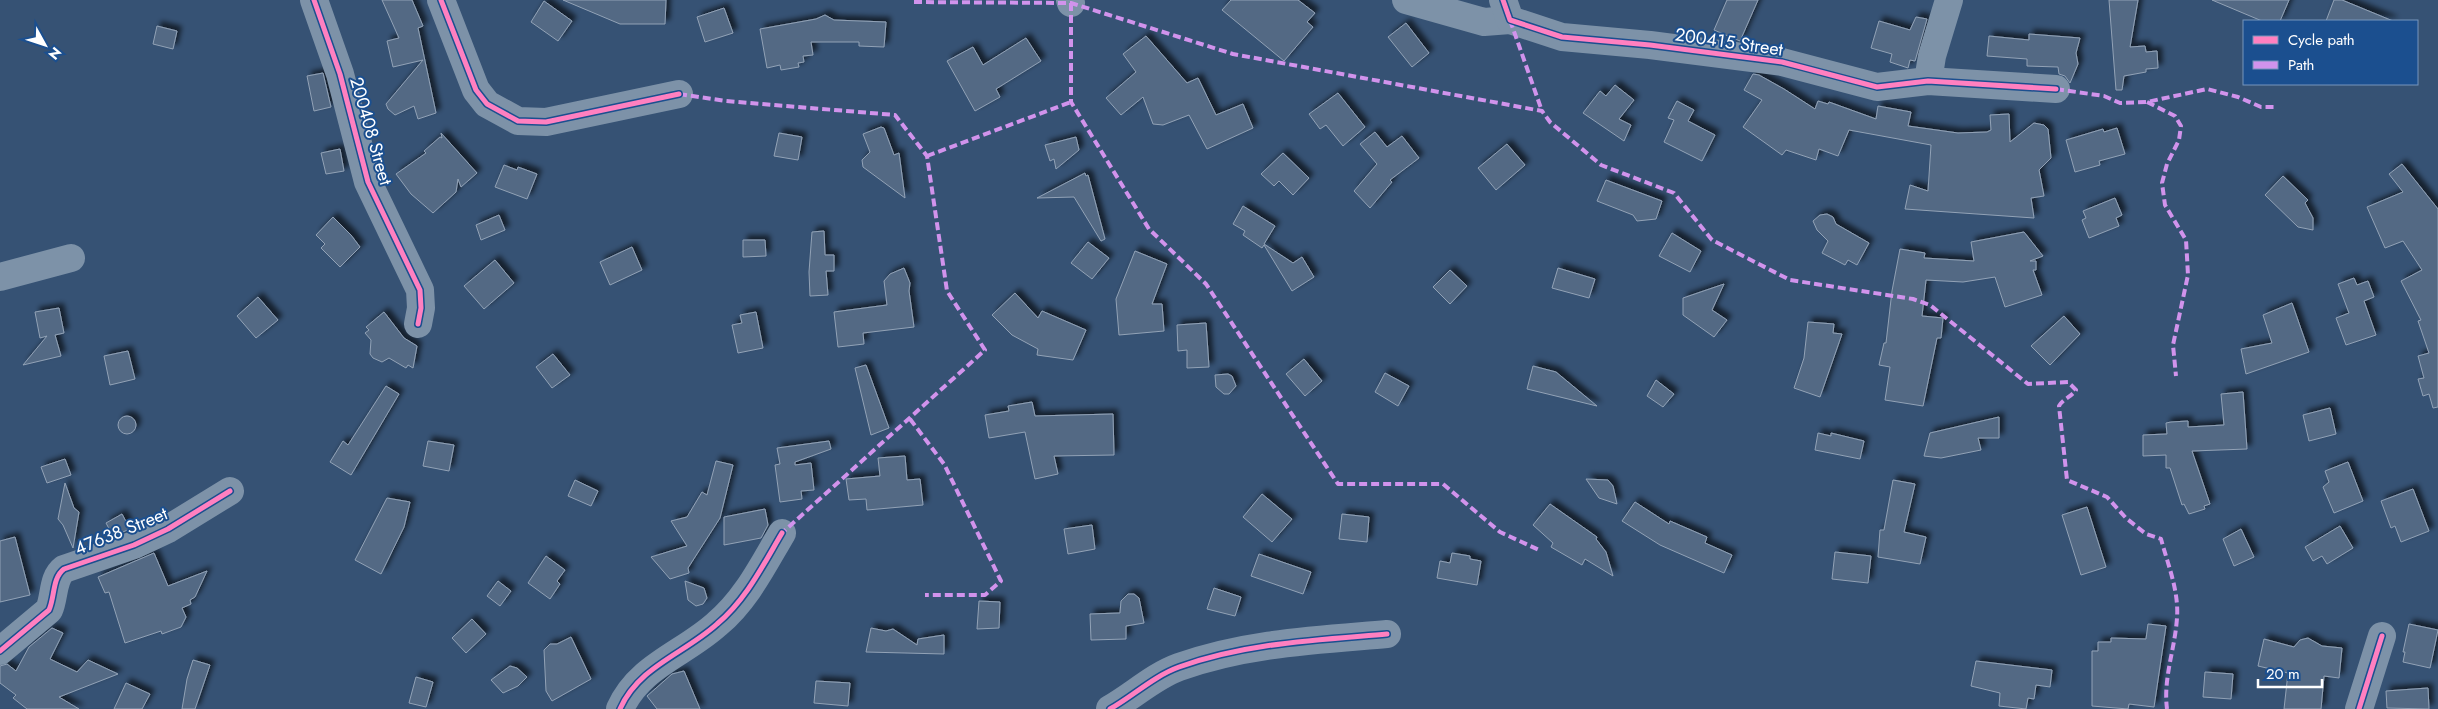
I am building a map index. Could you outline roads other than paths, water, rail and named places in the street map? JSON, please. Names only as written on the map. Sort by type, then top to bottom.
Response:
[{"type":"street","name":"200408 Street","points":[[314,0],[340,74],[368,182],[420,290],[421,308],[418,324]]},
{"type":"street","points":[[440,0],[476,90],[486,104],[518,121],[546,122],[679,94]]},
{"type":"street","points":[[1406,0],[1484,22],[1507,10]]},
{"type":"street","points":[[1928,81],[1932,56],[1949,0]]},
{"type":"street","name":"200415 Street","points":[[1507,10],[1562,37],[1659,46],[1782,62],[1877,87],[1928,81],[2056,89]]},
{"type":"street","points":[[0,277],[71,258]]},
{"type":"street","name":"47638 Street","points":[[0,651],[49,610],[53,602],[57,577],[64,569],[134,545],[168,529],[230,490]]},
{"type":"street","points":[[620,709],[642,677],[664,659],[704,636],[738,603],[751,586],[782,533]]},
{"type":"street","points":[[1110,709],[1133,696],[1155,679],[1178,667],[1274,643],[1387,634]]},
{"type":"street","points":[[2359,709],[2382,636]]}]
